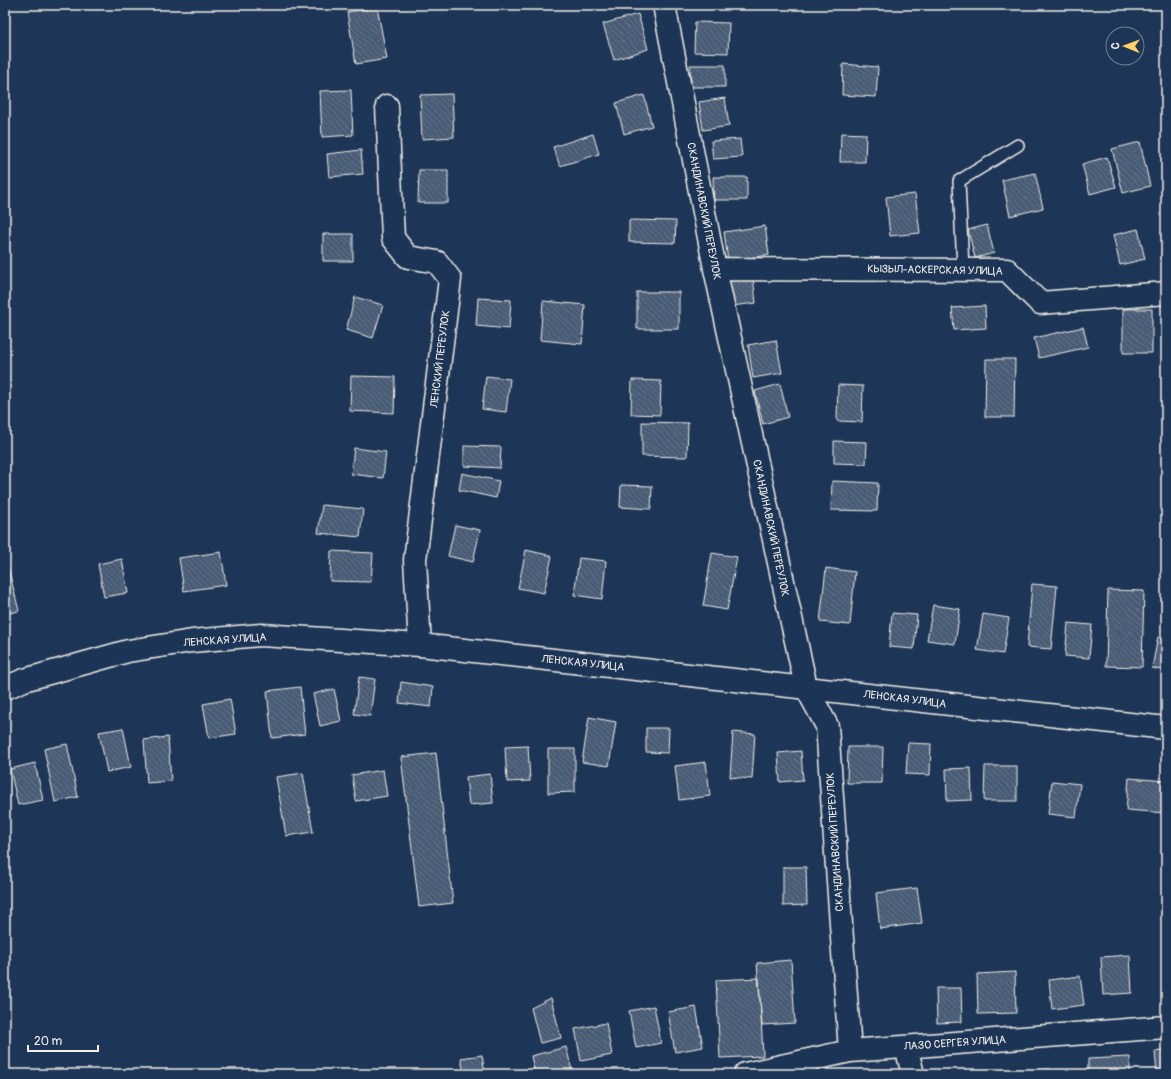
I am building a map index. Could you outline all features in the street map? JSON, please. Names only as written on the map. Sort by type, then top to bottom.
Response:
[{"type":"street","name":"СКАНДИНАВСКИЙ ПЕРЕУЛОК","points":[[664,5],[715,269],[806,687],[827,726],[850,1051]]},
{"type":"street","name":"ЛЕНСКИЙ ПЕРЕУЛОК","points":[[387,106],[393,238],[408,257],[437,262],[450,279],[415,560],[420,645]]},
{"type":"street","name":"КЫЗЫЛ-АСКЕРСКАЯ УЛИЦА","points":[[715,269],[1006,270],[1040,303],[1166,293]]},
{"type":"street","name":"ЛЕНСКАЯ УЛИЦА","points":[[5,688],[24,680],[128,651],[192,641],[262,635],[420,645],[1166,728]]},
{"type":"street","name":"ЛАЗО СЕРГЕЯ УЛИЦА","points":[[745,1074],[850,1051],[1166,1027]]},
{"type":"street","points":[[906,1047],[913,1074]]},
{"type":"lane","points":[[963,270],[959,181],[1018,145]]},
{"type":"building","points":[[869,5],[869,7],[851,6]]},
{"type":"building","points":[[377,7],[387,59],[356,64],[347,12]]},
{"type":"building","points":[[638,14],[648,49],[614,60],[603,24]]},
{"type":"building","points":[[695,22],[729,23],[728,53],[694,52]]},
{"type":"building","points":[[843,64],[878,67],[876,97],[842,95]]},
{"type":"building","points":[[690,65],[725,65],[725,87],[691,87]]},
{"type":"building","points":[[351,90],[353,135],[322,137],[320,91]]},
{"type":"building","points":[[452,94],[454,137],[422,139],[420,95]]},
{"type":"building","points":[[644,95],[652,126],[624,134],[616,103]]},
{"type":"building","points":[[725,98],[729,126],[703,130],[699,102]]},
{"type":"building","points":[[841,133],[866,134],[865,162],[840,162]]},
{"type":"building","points":[[593,134],[599,154],[560,166],[553,147]]},
{"type":"building","points":[[740,139],[742,157],[713,159],[711,141]]},
{"type":"building","points":[[1140,142],[1150,186],[1123,193],[1112,149]]},
{"type":"building","points":[[361,150],[363,174],[329,177],[327,154]]},
{"type":"building","points":[[1107,157],[1116,187],[1090,194],[1082,164]]},
{"type":"building","points":[[419,170],[448,170],[448,203],[418,203]]},
{"type":"building","points":[[1035,173],[1043,208],[1010,216],[1002,180]]},
{"type":"building","points":[[713,177],[747,177],[747,200],[714,200]]},
{"type":"building","points":[[915,194],[920,233],[890,236],[886,197]]},
{"type":"building","points":[[629,220],[676,221],[675,243],[629,242]]},
{"type":"building","points":[[987,225],[994,253],[975,258],[968,230]]},
{"type":"building","points":[[765,226],[769,255],[728,261],[724,232]]},
{"type":"building","points":[[1138,229],[1145,259],[1120,265],[1113,235]]},
{"type":"building","points":[[323,234],[353,234],[353,261],[323,261]]},
{"type":"building","points":[[753,277],[756,303],[731,306],[728,280]]},
{"type":"building","points":[[637,292],[679,292],[679,329],[637,329]]},
{"type":"building","points":[[355,297],[383,305],[373,338],[346,330]]},
{"type":"building","points":[[478,298],[511,300],[509,329],[476,326]]},
{"type":"building","points":[[543,301],[585,305],[582,344],[540,340]]},
{"type":"building","points":[[985,306],[986,328],[954,330],[952,308]]},
{"type":"building","points":[[1123,309],[1152,309],[1152,353],[1123,353]]},
{"type":"building","points":[[1083,327],[1088,347],[1039,358],[1034,338]]},
{"type":"building","points":[[776,340],[782,373],[753,378],[748,345]]},
{"type":"building","points":[[986,359],[1015,359],[1014,417],[985,417]]},
{"type":"building","points":[[351,376],[395,377],[394,413],[350,411]]},
{"type":"building","points":[[486,376],[510,379],[506,412],[482,409]]},
{"type":"building","points":[[632,380],[661,381],[660,415],[631,414]]},
{"type":"building","points":[[780,384],[788,417],[763,424],[755,391]]},
{"type":"building","points":[[838,385],[863,386],[862,422],[837,421]]},
{"type":"building","points":[[642,422],[688,423],[687,457],[642,456]]},
{"type":"building","points":[[834,441],[867,442],[866,464],[834,463]]},
{"type":"building","points":[[464,446],[501,447],[500,468],[464,466]]},
{"type":"building","points":[[354,448],[386,452],[383,478],[351,474]]},
{"type":"building","points":[[462,473],[499,481],[496,498],[459,490]]},
{"type":"building","points":[[832,481],[878,483],[877,511],[831,510]]},
{"type":"building","points":[[621,485],[652,486],[651,509],[620,507]]},
{"type":"building","points":[[322,505],[363,509],[360,537],[318,533]]},
{"type":"building","points":[[455,525],[480,530],[473,562],[448,556]]},
{"type":"building","points":[[526,550],[552,556],[544,593],[518,588]]},
{"type":"building","points":[[331,551],[373,553],[371,582],[330,581]]},
{"type":"building","points":[[221,552],[226,585],[184,591],[179,558]]},
{"type":"building","points":[[712,553],[737,557],[727,610],[703,606]]},
{"type":"building","points":[[579,558],[606,561],[602,599],[574,595]]},
{"type":"building","points":[[122,559],[128,593],[104,597],[98,564]]},
{"type":"building","points":[[8,567],[19,611],[5,614],[5,568]]},
{"type":"building","points":[[826,568],[855,572],[850,625],[820,622]]},
{"type":"building","points":[[1032,584],[1057,586],[1051,649],[1027,647]]},
{"type":"building","points":[[1108,590],[1144,591],[1142,667],[1106,666]]},
{"type":"building","points":[[933,605],[960,609],[955,644],[927,640]]},
{"type":"building","points":[[892,613],[917,615],[914,649],[889,647]]},
{"type":"building","points":[[983,614],[1009,618],[1003,654],[977,650]]},
{"type":"building","points":[[1068,623],[1092,625],[1089,658],[1065,656]]},
{"type":"building","points":[[1158,637],[1166,638],[1166,671],[1152,668]]},
{"type":"building","points":[[359,677],[375,679],[370,716],[354,714]]},
{"type":"building","points":[[401,682],[433,687],[431,707],[399,703]]},
{"type":"building","points":[[300,687],[305,734],[272,738],[267,691]]},
{"type":"building","points":[[334,689],[341,721],[320,726],[313,694]]},
{"type":"building","points":[[230,699],[236,734],[209,738],[203,704]]},
{"type":"building","points":[[589,717],[616,722],[609,766],[582,762]]},
{"type":"building","points":[[123,728],[131,767],[107,772],[99,732]]},
{"type":"building","points":[[646,728],[669,728],[668,753],[646,752]]},
{"type":"building","points":[[733,732],[755,734],[752,779],[730,777]]},
{"type":"building","points":[[168,737],[171,781],[147,783],[144,740]]},
{"type":"building","points":[[908,743],[931,744],[930,775],[906,774]]},
{"type":"building","points":[[67,744],[78,797],[55,802],[44,749]]},
{"type":"building","points":[[528,746],[530,781],[507,782],[505,747]]},
{"type":"building","points":[[848,747],[883,747],[882,783],[847,783]]},
{"type":"building","points":[[548,749],[575,749],[575,792],[548,793]]},
{"type":"building","points":[[801,751],[803,780],[780,782],[778,753]]},
{"type":"building","points":[[436,753],[453,903],[419,907],[401,757]]},
{"type":"building","points":[[706,762],[710,796],[679,800],[675,766]]},
{"type":"building","points":[[35,763],[43,800],[18,805],[10,769]]},
{"type":"building","points":[[985,766],[1017,766],[1017,801],[984,801]]},
{"type":"building","points":[[971,768],[972,800],[947,801],[946,769]]},
{"type":"building","points":[[383,770],[387,796],[356,801],[352,775]]},
{"type":"building","points":[[303,773],[313,832],[286,836],[276,777]]},
{"type":"building","points":[[490,774],[493,803],[469,805],[466,777]]},
{"type":"building","points":[[1129,778],[1166,781],[1166,813],[1126,810]]},
{"type":"building","points":[[1052,781],[1080,784],[1076,817],[1048,814]]},
{"type":"building","points":[[783,867],[806,867],[807,905],[783,906]]},
{"type":"building","points":[[917,888],[922,923],[880,929],[876,893]]},
{"type":"building","points":[[1130,955],[1132,993],[1103,995],[1101,957]]},
{"type":"building","points":[[791,960],[795,1023],[762,1025],[757,963]]},
{"type":"building","points":[[1015,972],[1016,1013],[978,1014],[977,974]]},
{"type":"building","points":[[1080,976],[1084,1005],[1052,1009],[1049,980]]},
{"type":"building","points":[[759,978],[763,1056],[720,1058],[716,980]]},
{"type":"building","points":[[936,988],[961,988],[962,1022],[937,1023]]},
{"type":"building","points":[[551,998],[561,1038],[540,1043],[531,1008]]},
{"type":"building","points":[[654,1006],[661,1043],[636,1048],[629,1011]]},
{"type":"building","points":[[696,1007],[703,1047],[675,1052],[668,1012]]},
{"type":"building","points":[[606,1023],[612,1055],[581,1061],[575,1029]]},
{"type":"building","points":[[566,1047],[573,1074],[535,1074],[531,1056]]},
{"type":"building","points":[[1166,1050],[1166,1074],[1157,1074],[1155,1052]]},
{"type":"building","points":[[482,1055],[485,1074],[464,1074],[461,1058]]},
{"type":"building","points":[[1130,1057],[1130,1074],[1088,1074],[1088,1059]]},
{"type":"building","points":[[1050,1069],[1050,1074],[1017,1074],[1016,1072]]}]
